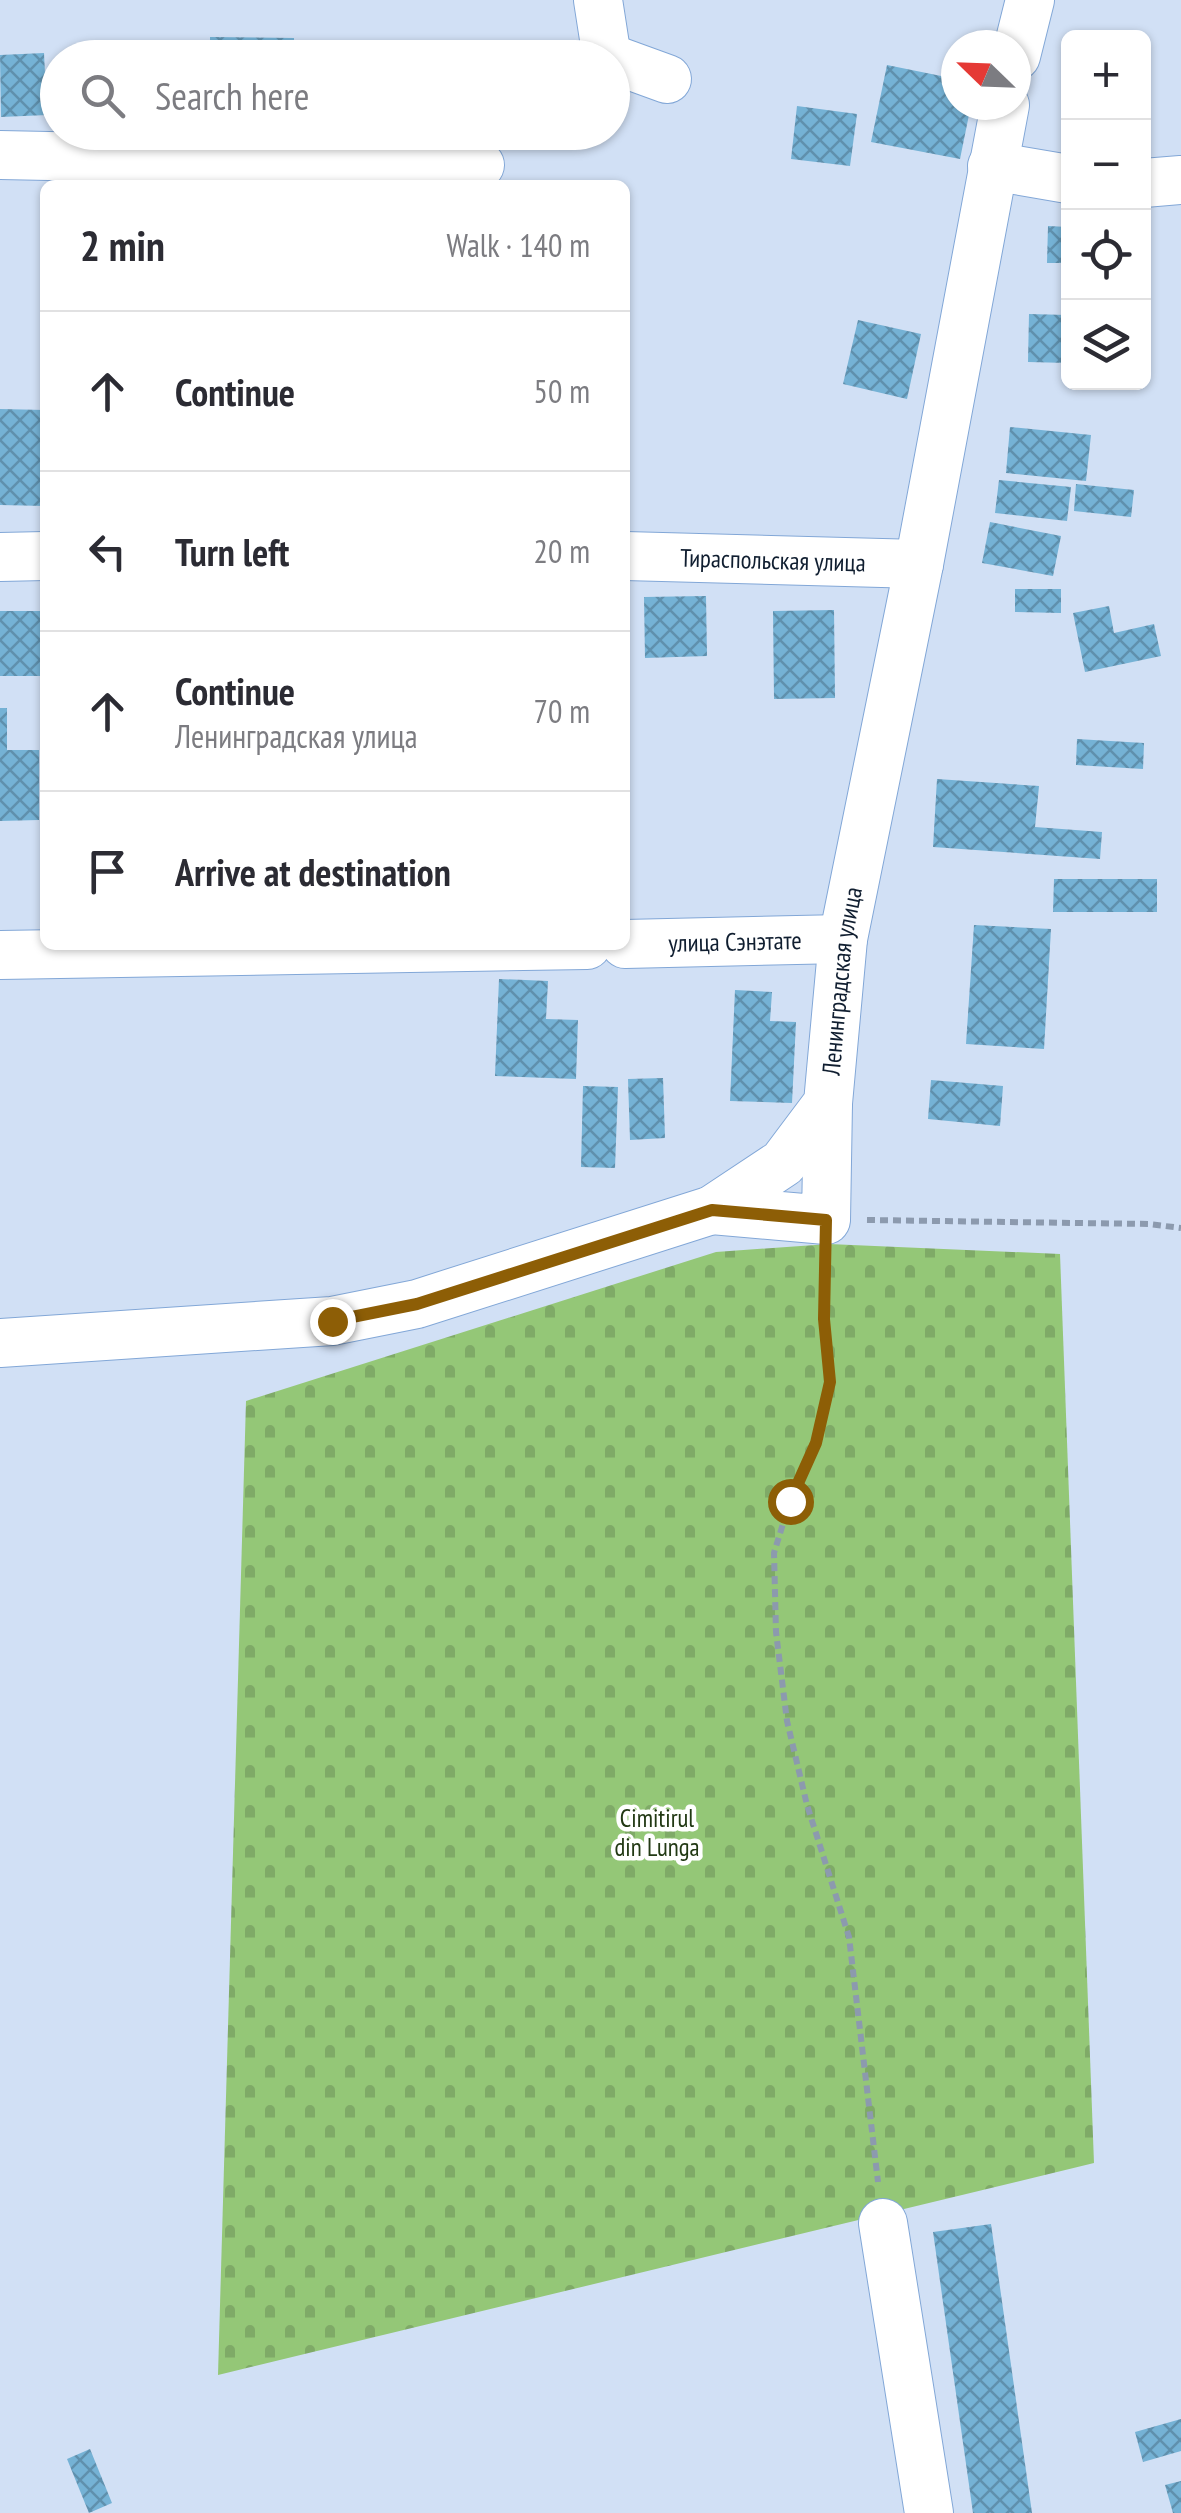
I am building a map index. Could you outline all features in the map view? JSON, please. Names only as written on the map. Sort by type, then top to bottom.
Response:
[{"type":"street","points":[[598,0],[606,40]]},
{"type":"street","points":[[1022,30],[1030,0]]},
{"type":"street","points":[[630,65],[666,78]]},
{"type":"street","name":"Ленинградская улица","points":[[0,1343],[332,1321],[417,1304],[712,1210],[783,1164],[828,1103],[844,939],[1002,120]]},
{"type":"street","points":[[0,155],[480,165]]},
{"type":"street","points":[[992,166],[1061,178]]},
{"type":"street","points":[[1151,182],[1181,180]]},
{"type":"street","points":[[0,556],[40,556]]},
{"type":"street","name":"Тираспольская улица","points":[[630,556],[919,564]]},
{"type":"street","name":"улица Сэнэтате","points":[[630,944],[844,939]]},
{"type":"street","points":[[0,955],[294,950]]},
{"type":"street","points":[[712,1210],[826,1220],[828,1103]]},
{"type":"street","points":[[884,2223],[929,2513]]},
{"type":"path","points":[[884,2223],[850,1937],[807,1804],[791,1738],[776,1632],[774,1553],[790,1501],[816,1443],[830,1382],[824,1319],[826,1220],[1149,1224],[1181,1228]]},
{"type":"green space","name":"Cimitirul din Lunga","points":[[829,1244],[1060,1254],[1094,2163],[218,2375],[246,1401],[716,1252]]},
{"type":"building","points":[[210,37],[294,38],[294,40]]},
{"type":"building","points":[[40,53],[40,115],[1,117],[0,55]]},
{"type":"building","points":[[887,65],[941,76],[941,120],[968,120],[960,159],[871,142]]},
{"type":"building","points":[[797,106],[857,114],[850,166],[791,159]]},
{"type":"building","points":[[1048,226],[1061,227],[1061,263],[1047,263]]},
{"type":"building","points":[[1029,314],[1061,315],[1061,363],[1028,362]]},
{"type":"building","points":[[858,320],[921,334],[907,399],[843,384]]},
{"type":"building","points":[[0,409],[40,410],[40,506],[0,505]]},
{"type":"building","points":[[1010,427],[1091,435],[1086,481],[1006,473]]},
{"type":"building","points":[[999,480],[1071,487],[1067,521],[995,513]]},
{"type":"building","points":[[1076,484],[1134,490],[1131,517],[1074,511]]},
{"type":"building","points":[[990,522],[1061,536],[1053,576],[982,563]]},
{"type":"building","points":[[1015,589],[1061,589],[1061,613],[1015,612]]},
{"type":"building","points":[[706,596],[707,656],[645,658],[644,597]]},
{"type":"building","points":[[1109,606],[1114,633],[1154,624],[1161,656],[1085,672],[1073,613]]},
{"type":"building","points":[[834,610],[835,698],[774,699],[773,611]]},
{"type":"building","points":[[0,611],[40,611],[40,676],[0,676]]},
{"type":"building","points":[[0,708],[7,708],[7,750],[39,750],[39,820],[0,821]]},
{"type":"building","points":[[1077,739],[1144,743],[1143,769],[1076,765]]},
{"type":"building","points":[[937,779],[1039,786],[1035,827],[1102,832],[1100,859],[933,847]]},
{"type":"building","points":[[1054,879],[1157,879],[1157,912],[1053,912]]},
{"type":"building","points":[[974,925],[1051,929],[1044,1049],[966,1044]]},
{"type":"building","points":[[499,979],[548,981],[546,1019],[578,1020],[576,1079],[495,1076]]},
{"type":"building","points":[[735,990],[772,992],[770,1021],[796,1022],[792,1103],[730,1101]]},
{"type":"building","points":[[663,1078],[665,1138],[630,1140],[628,1079]]},
{"type":"building","points":[[931,1080],[1003,1086],[1000,1126],[928,1119]]},
{"type":"building","points":[[583,1086],[618,1087],[615,1168],[581,1167]]},
{"type":"building","points":[[991,2224],[1032,2513],[973,2513],[933,2232]]},
{"type":"building","points":[[1181,2419],[1181,2451],[1143,2462],[1135,2432]]},
{"type":"building","points":[[90,2449],[112,2503],[89,2513],[67,2459]]},
{"type":"building","points":[[1181,2481],[1181,2513],[1173,2513],[1165,2485]]},
{"type":"route","points":[[332,1321],[417,1304],[712,1210],[826,1220],[824,1319],[830,1382],[816,1443],[790,1501]]}]
